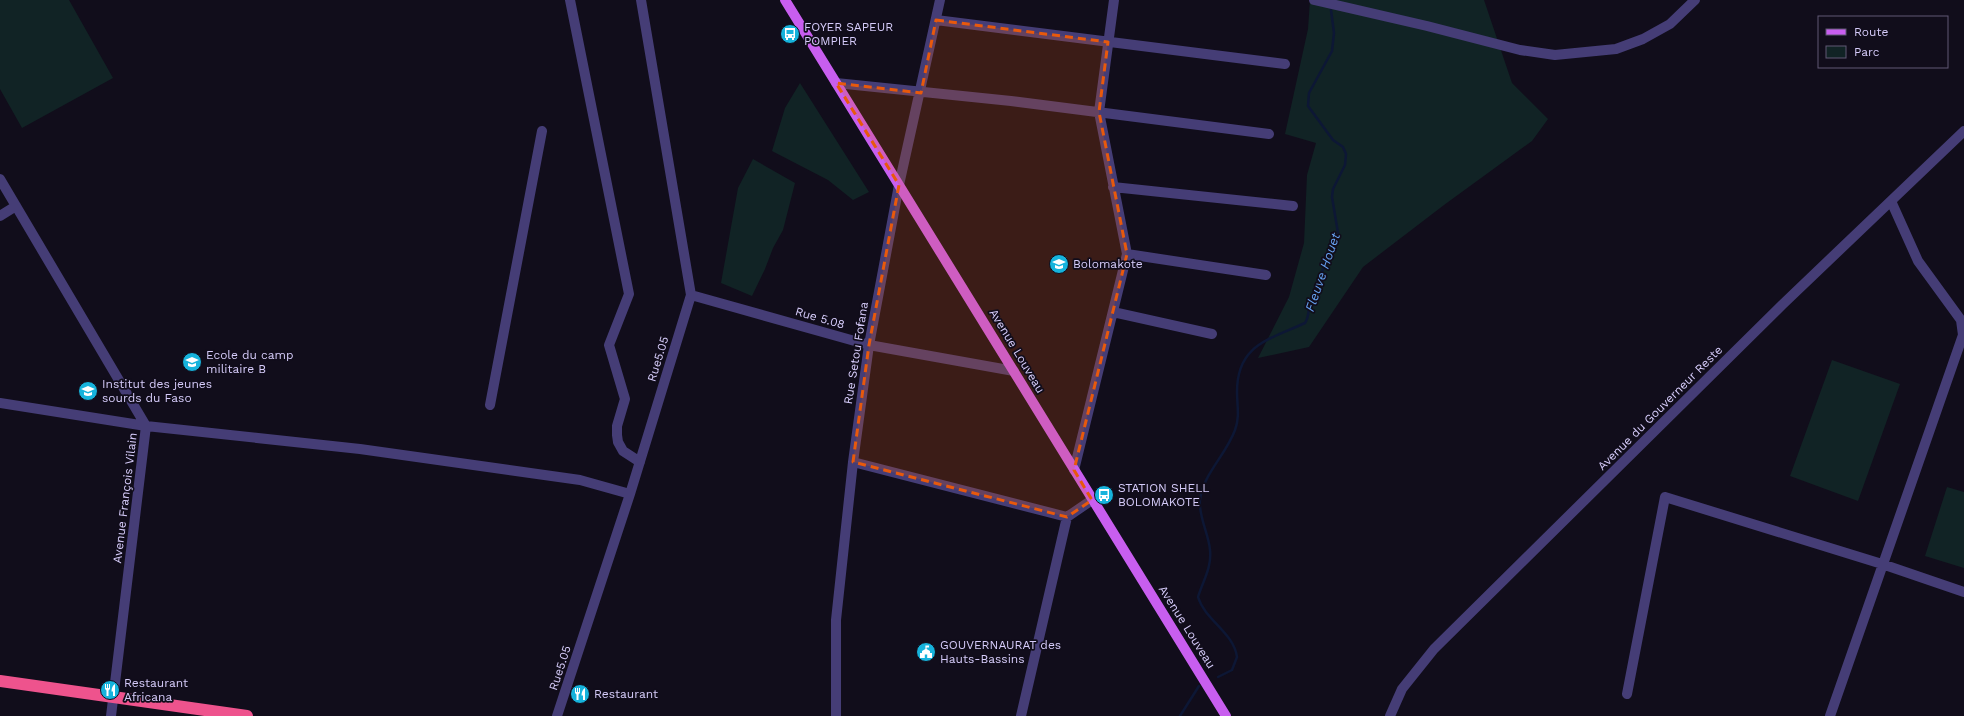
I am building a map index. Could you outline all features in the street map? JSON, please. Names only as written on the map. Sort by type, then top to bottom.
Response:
[{"type":"highway","points":[[0,681],[246,716]]},
{"type":"main road","name":"Avenue Louveau","points":[[785,0],[1226,716]]},
{"type":"street","points":[[570,0],[628,294],[609,345],[625,399],[617,426],[618,442],[623,451],[640,462]]},
{"type":"street","name":"Rue5.05","points":[[557,716],[630,494],[691,295],[641,0]]},
{"type":"street","name":"Rue Setou Fofana","points":[[836,716],[836,620],[853,462],[869,345],[899,185],[940,0]]},
{"type":"street","points":[[1074,470],[1127,254],[1099,112],[1114,0]]},
{"type":"street","points":[[1314,0],[1520,50],[1555,55],[1616,49],[1643,39],[1670,24],[1695,0]]},
{"type":"street","points":[[936,20],[1285,64]]},
{"type":"street","points":[[836,83],[1099,112],[1270,134]]},
{"type":"street","points":[[490,405],[542,131]]},
{"type":"street","name":"Avenue du Gouverneur Reste","points":[[1390,716],[1402,689],[1434,649],[1782,305],[1964,131]]},
{"type":"street","name":"Avenue François Vilain","points":[[0,179],[146,426],[111,716]]},
{"type":"street","points":[[1113,187],[1293,206]]},
{"type":"street","points":[[1830,716],[1963,335],[1961,320],[1918,261],[1891,201]]},
{"type":"street","points":[[0,216],[16,206]]},
{"type":"street","points":[[1127,254],[1266,275]]},
{"type":"street","name":"Rue 5.08","points":[[691,295],[869,345],[1014,371]]},
{"type":"street","points":[[1113,312],[1212,334]]},
{"type":"street","points":[[0,403],[146,426],[360,450],[580,480],[630,494]]},
{"type":"street","points":[[853,462],[1067,517]]},
{"type":"street","points":[[1627,694],[1665,497],[1882,564],[1964,592]]},
{"type":"street","points":[[1021,716],[1067,517],[1092,500]]},
{"type":"highlighted area","points":[[936,20],[1108,42],[1099,112],[1127,254],[1074,470],[1092,500],[1067,517],[853,462],[869,345],[899,185],[836,83],[921,93]]},
{"type":"green space","points":[[0,0],[69,0],[113,78],[22,128],[0,89]]},
{"type":"green space","points":[[1310,0],[1484,0],[1512,83],[1548,119],[1532,141],[1444,205],[1363,267],[1309,347],[1258,358],[1289,297],[1304,243],[1307,175],[1316,143],[1285,134],[1308,29]]},
{"type":"green space","points":[[800,83],[869,192],[853,200],[828,180],[772,151],[785,108]]},
{"type":"green space","points":[[753,159],[795,183],[783,230],[773,248],[752,296],[721,283],[738,188]]},
{"type":"green space","points":[[1832,360],[1900,384],[1858,501],[1790,476]]},
{"type":"green space","points":[[1947,487],[1964,492],[1964,568],[1925,556]]},
{"type":"waterway","name":"Fleuve Houet","points":[[1218,677],[1232,670],[1237,657],[1235,648],[1231,641],[1207,613],[1198,597],[1210,562],[1209,544],[1201,512],[1200,500],[1205,482],[1226,448],[1237,425],[1238,376],[1242,364],[1257,346],[1279,334],[1305,323],[1308,317],[1311,298],[1338,233],[1332,197],[1333,189],[1345,165],[1346,154],[1343,147],[1333,140],[1308,106],[1309,93],[1332,51],[1334,33],[1331,10]]},
{"type":"waterway","name":"Fleuve Houet","points":[[1180,716],[1199,686]]},
{"type":"place","name":"FOYER SAPEUR POMPIER","points":[[790,34]]},
{"type":"place","name":"Bolomakote","points":[[1059,264]]},
{"type":"place","name":"Ecole du camp militaire B","points":[[192,362]]},
{"type":"place","name":"Institut des jeunes sourds du Faso","points":[[88,391]]},
{"type":"place","name":"STATION SHELL BOLOMAKOTE","points":[[1104,495]]},
{"type":"place","name":"GOUVERNAURAT des Hauts-Bassins","points":[[926,652]]},
{"type":"place","name":"Restaurant Africana","points":[[110,690]]},
{"type":"place","name":"Restaurant","points":[[580,694]]}]
